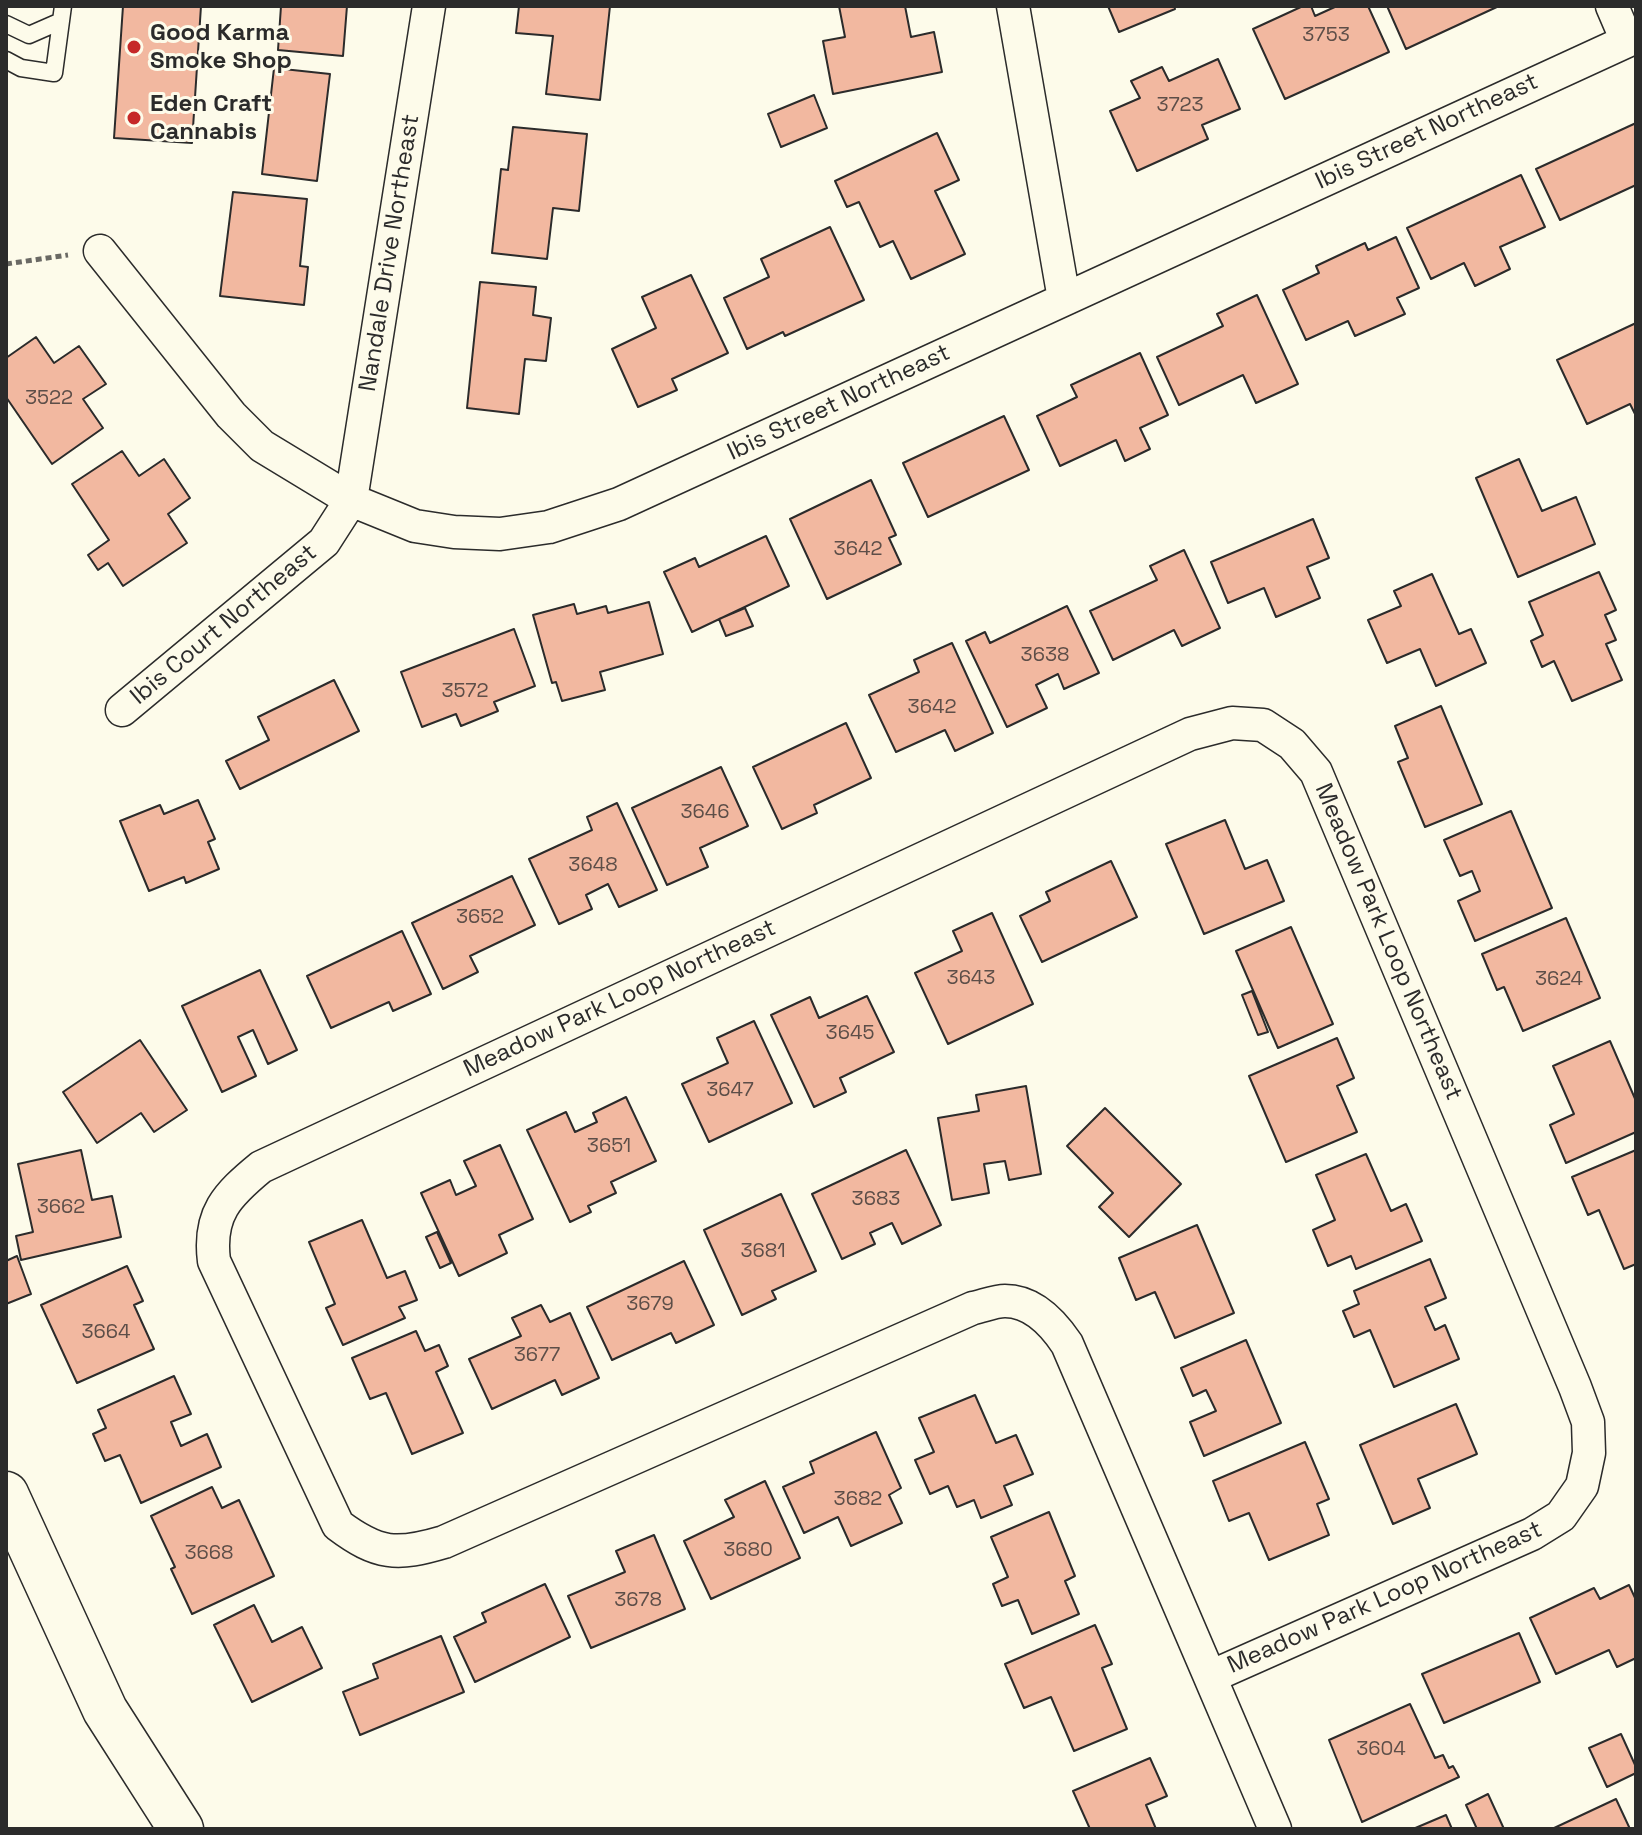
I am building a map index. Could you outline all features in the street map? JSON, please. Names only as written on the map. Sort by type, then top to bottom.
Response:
[{"type":"main road","points":[[6,1494],[105,1710],[181,1829]]},
{"type":"street","name":"Nandale Drive Northeast","points":[[351,500],[429,6]]},
{"type":"street","points":[[1013,6],[1064,299]]},
{"type":"street","points":[[1612,6],[1631,39]]},
{"type":"street","name":"Ibis Street Northeast","points":[[100,251],[241,425],[262,446],[351,500],[415,526],[500,534],[549,527],[619,504],[1631,39]]},
{"type":"street","name":"Ibis Court Northeast","points":[[122,710],[324,542],[351,500]]},
{"type":"street","name":"Meadow Park Loop Northeast","points":[[1210,1677],[1532,1534],[1561,1516],[1582,1486],[1589,1453],[1588,1422],[1575,1387],[1316,772],[1292,744],[1263,725],[1232,723],[1190,734],[261,1167],[233,1191],[218,1213],[211,1238],[214,1261],[338,1525],[361,1543],[384,1551],[411,1552],[444,1542],[973,1308],[1006,1300],[1031,1308],[1050,1319],[1067,1344],[1275,1829]]},
{"type":"lane","points":[[6,24],[29,35],[62,13]]},
{"type":"lane","points":[[6,60],[21,68],[54,73],[62,13]]},
{"type":"path","points":[[6,264],[100,251]]},
{"type":"building","points":[[123,6],[201,6],[192,143],[114,138]]},
{"type":"building","points":[[281,6],[347,6],[343,56],[278,50]]},
{"type":"building","points":[[519,6],[610,6],[600,100],[546,94],[553,36],[516,33]]},
{"type":"building","points":[[839,6],[905,6],[911,37],[934,32],[942,72],[833,94],[823,41],[845,37]]},
{"type":"building","points":[[1108,6],[1174,6],[1175,9],[1119,32]]},
{"type":"building","points":[[1303,6],[1311,6],[1315,16],[1337,6],[1368,6],[1389,52],[1285,99],[1253,29]]},
{"type":"building","points":[[1387,6],[1499,6],[1406,49]]},
{"type":"building","points":[[1218,59],[1240,109],[1202,125],[1208,139],[1137,171],[1110,111],[1140,98],[1131,81],[1162,67],[1169,81]]},
{"type":"building","points":[[274,68],[330,74],[317,181],[262,174]]},
{"type":"building","points":[[814,95],[827,128],[781,147],[768,114]]},
{"type":"building","points":[[1636,123],[1636,185],[1560,220],[1536,169]]},
{"type":"building","points":[[513,127],[587,134],[579,211],[553,208],[547,259],[492,253],[501,169],[508,170]]},
{"type":"building","points":[[937,133],[959,180],[935,191],[965,254],[911,279],[893,241],[880,247],[859,202],[847,207],[835,181]]},
{"type":"building","points":[[1521,175],[1545,227],[1500,247],[1510,269],[1475,286],[1464,263],[1431,279],[1407,228]]},
{"type":"building","points":[[233,192],[307,199],[300,266],[308,267],[304,305],[220,296]]},
{"type":"building","points":[[830,227],[864,300],[785,336],[783,332],[747,349],[724,298],[769,277],[761,259]]},
{"type":"building","points":[[1396,237],[1419,288],[1397,298],[1405,314],[1355,336],[1348,321],[1306,340],[1283,290],[1319,273],[1316,266],[1365,243],[1368,250]]},
{"type":"building","points":[[691,275],[728,353],[672,379],[677,390],[638,407],[612,349],[656,328],[642,297]]},
{"type":"building","points":[[480,282],[536,287],[533,315],[551,318],[546,361],[525,359],[519,414],[467,408]]},
{"type":"building","points":[[1257,295],[1298,384],[1256,403],[1243,375],[1179,405],[1157,357],[1223,326],[1217,314]]},
{"type":"building","points":[[1636,323],[1636,416],[1630,404],[1587,424],[1557,360]]},
{"type":"building","points":[[36,337],[54,363],[79,346],[106,384],[83,399],[103,428],[52,464],[6,397],[6,358]]},
{"type":"building","points":[[1140,353],[1168,415],[1140,428],[1150,449],[1125,461],[1116,440],[1060,466],[1037,416],[1077,397],[1071,385]]},
{"type":"building","points":[[1004,416],[1029,470],[928,517],[903,463]]},
{"type":"building","points":[[122,451],[139,476],[164,459],[190,498],[168,514],[187,543],[123,586],[108,563],[98,570],[88,555],[109,540],[72,484]]},
{"type":"building","points":[[1519,459],[1542,511],[1576,497],[1595,544],[1518,577],[1476,478]]},
{"type":"building","points":[[871,480],[896,535],[889,538],[901,564],[827,599],[790,519]]},
{"type":"building","points":[[1313,519],[1329,558],[1307,567],[1320,598],[1276,617],[1264,588],[1228,603],[1211,562]]},
{"type":"building","points":[[766,536],[789,586],[692,632],[664,572],[695,558],[699,567]]},
{"type":"building","points":[[1184,550],[1220,628],[1182,646],[1174,630],[1113,660],[1090,611],[1157,580],[1150,566]]},
{"type":"building","points":[[1599,572],[1616,610],[1605,615],[1616,640],[1606,644],[1622,680],[1572,701],[1554,661],[1542,667],[1531,641],[1543,635],[1529,602]]},
{"type":"building","points":[[1432,574],[1459,634],[1471,629],[1486,663],[1436,686],[1420,649],[1387,663],[1368,620],[1401,606],[1394,591]]},
{"type":"building","points":[[649,602],[663,654],[600,672],[605,690],[562,701],[556,682],[552,683],[533,615],[574,604],[577,614],[606,606],[608,613]]},
{"type":"building","points":[[1067,606],[1099,673],[1064,689],[1058,674],[1036,685],[1047,708],[1007,727],[966,641],[985,632],[990,643]]},
{"type":"building","points":[[745,608],[753,626],[726,636],[719,619]]},
{"type":"building","points":[[514,629],[535,686],[494,702],[498,711],[461,726],[456,714],[422,727],[401,672]]},
{"type":"building","points":[[952,643],[993,733],[955,751],[945,730],[896,752],[869,695],[919,672],[914,660]]},
{"type":"building","points":[[334,680],[359,731],[240,789],[226,761],[269,740],[258,717]]},
{"type":"building","points":[[1441,706],[1482,804],[1425,827],[1398,762],[1408,758],[1395,726]]},
{"type":"building","points":[[846,723],[871,778],[814,805],[817,813],[782,829],[753,767]]},
{"type":"building","points":[[721,767],[748,826],[700,848],[708,867],[667,885],[632,808]]},
{"type":"building","points":[[198,800],[215,839],[208,842],[219,869],[186,883],[184,877],[149,891],[120,821],[160,805],[164,814]]},
{"type":"building","points":[[617,803],[657,890],[619,907],[608,884],[586,895],[592,909],[559,924],[529,859],[592,830],[587,817]]},
{"type":"building","points":[[1511,811],[1552,908],[1475,941],[1458,901],[1480,891],[1472,871],[1460,876],[1444,840]]},
{"type":"building","points":[[1225,820],[1245,869],[1267,860],[1284,901],[1204,934],[1166,844]]},
{"type":"building","points":[[1111,861],[1137,917],[1042,962],[1020,916],[1050,901],[1046,892]]},
{"type":"building","points":[[512,876],[535,925],[470,956],[478,972],[443,989],[412,923]]},
{"type":"building","points":[[992,913],[1033,1004],[948,1044],[915,973],[962,951],[953,931]]},
{"type":"building","points":[[1566,918],[1600,998],[1523,1031],[1504,987],[1497,990],[1482,954]]},
{"type":"building","points":[[1291,927],[1333,1024],[1278,1048],[1236,951]]},
{"type":"building","points":[[402,931],[431,994],[393,1011],[389,1002],[331,1028],[307,976]]},
{"type":"building","points":[[260,970],[297,1050],[268,1064],[253,1030],[238,1037],[256,1076],[222,1092],[182,1006]]},
{"type":"building","points":[[1252,991],[1268,1032],[1258,1035],[1242,995]]},
{"type":"building","points":[[867,996],[894,1052],[840,1078],[846,1092],[814,1107],[771,1015],[810,997],[819,1018]]},
{"type":"building","points":[[754,1021],[792,1103],[709,1142],[682,1084],[728,1063],[717,1038]]},
{"type":"building","points":[[1337,1038],[1354,1078],[1337,1086],[1357,1132],[1286,1162],[1249,1076]]},
{"type":"building","points":[[140,1040],[187,1110],[154,1132],[141,1113],[97,1143],[63,1092]]},
{"type":"building","points":[[1610,1041],[1636,1101],[1636,1132],[1566,1163],[1550,1125],[1574,1114],[1553,1066]]},
{"type":"building","points":[[1026,1086],[1041,1174],[1009,1180],[1005,1161],[984,1164],[989,1193],[952,1200],[938,1118],[979,1111],[976,1095]]},
{"type":"building","points":[[626,1097],[656,1161],[611,1182],[616,1193],[588,1206],[591,1212],[570,1222],[527,1130],[566,1112],[575,1132],[597,1122],[593,1113]]},
{"type":"building","points":[[1105,1108],[1181,1184],[1129,1237],[1099,1207],[1113,1193],[1067,1146]]},
{"type":"building","points":[[500,1145],[533,1219],[499,1235],[507,1253],[459,1276],[421,1193],[450,1180],[456,1195],[476,1186],[464,1161]]},
{"type":"building","points":[[81,1150],[92,1200],[112,1196],[121,1237],[21,1260],[16,1236],[33,1232],[18,1164]]},
{"type":"building","points":[[906,1150],[941,1225],[902,1244],[892,1223],[870,1233],[875,1244],[842,1259],[812,1194]]},
{"type":"building","points":[[1636,1150],[1636,1264],[1624,1269],[1599,1210],[1588,1215],[1572,1177]]},
{"type":"building","points":[[1366,1154],[1391,1211],[1406,1204],[1422,1241],[1356,1269],[1351,1256],[1328,1266],[1313,1230],[1335,1220],[1316,1175]]},
{"type":"building","points":[[781,1194],[816,1271],[772,1291],[776,1299],[742,1315],[704,1230]]},
{"type":"building","points":[[362,1220],[387,1278],[405,1271],[417,1300],[399,1307],[405,1318],[343,1345],[326,1308],[335,1304],[309,1242]]},
{"type":"building","points":[[1197,1225],[1234,1313],[1175,1338],[1155,1292],[1136,1300],[1119,1258]]},
{"type":"building","points":[[437,1232],[451,1263],[440,1268],[426,1237]]},
{"type":"building","points":[[17,1256],[31,1294],[6,1304],[6,1261]]},
{"type":"building","points":[[1430,1259],[1446,1298],[1425,1307],[1435,1330],[1445,1325],[1459,1359],[1394,1387],[1370,1330],[1354,1337],[1343,1311],[1359,1304],[1354,1291]]},
{"type":"building","points":[[684,1261],[714,1325],[676,1343],[671,1333],[612,1360],[587,1307]]},
{"type":"building","points":[[127,1266],[143,1301],[134,1305],[154,1349],[77,1383],[41,1305]]},
{"type":"building","points":[[541,1305],[550,1322],[570,1313],[599,1378],[562,1395],[555,1380],[492,1409],[469,1359],[521,1336],[512,1318]]},
{"type":"building","points":[[416,1331],[425,1351],[439,1345],[448,1366],[436,1372],[463,1433],[412,1454],[386,1393],[370,1399],[352,1358]]},
{"type":"building","points":[[1246,1340],[1281,1423],[1204,1456],[1190,1422],[1216,1411],[1206,1390],[1193,1396],[1181,1368]]},
{"type":"building","points":[[174,1376],[191,1414],[171,1422],[181,1446],[207,1434],[221,1467],[141,1503],[120,1455],[105,1461],[93,1434],[106,1428],[98,1410]]},
{"type":"building","points":[[975,1395],[996,1443],[1016,1435],[1033,1474],[1004,1486],[1012,1505],[981,1518],[974,1500],[957,1507],[948,1486],[930,1494],[915,1460],[934,1452],[919,1418]]},
{"type":"building","points":[[1456,1404],[1477,1454],[1418,1479],[1430,1508],[1393,1524],[1360,1445]]},
{"type":"building","points":[[876,1432],[901,1488],[889,1495],[902,1523],[851,1546],[838,1517],[804,1533],[783,1487],[814,1473],[810,1462]]},
{"type":"building","points":[[1305,1442],[1329,1499],[1317,1504],[1329,1535],[1269,1560],[1249,1513],[1229,1521],[1213,1481]]},
{"type":"building","points":[[765,1481],[800,1558],[711,1599],[684,1541],[734,1517],[725,1500]]},
{"type":"building","points":[[212,1487],[222,1508],[239,1500],[274,1576],[192,1614],[171,1569],[175,1567],[151,1516]]},
{"type":"building","points":[[1049,1512],[1075,1576],[1065,1581],[1079,1614],[1032,1634],[1018,1600],[1002,1606],[993,1584],[1008,1577],[991,1537]]},
{"type":"building","points":[[654,1535],[685,1609],[591,1648],[568,1596],[625,1572],[616,1551]]},
{"type":"building","points":[[545,1584],[570,1637],[475,1682],[454,1637],[486,1622],[482,1613]]},
{"type":"building","points":[[1629,1585],[1636,1600],[1636,1658],[1617,1667],[1609,1650],[1556,1674],[1530,1618],[1594,1588],[1600,1599]]},
{"type":"building","points":[[254,1605],[272,1642],[302,1627],[322,1668],[252,1702],[214,1625]]},
{"type":"building","points":[[1095,1625],[1112,1664],[1102,1668],[1127,1729],[1074,1751],[1051,1697],[1024,1708],[1005,1664]]},
{"type":"building","points":[[1519,1633],[1540,1682],[1444,1723],[1422,1674]]},
{"type":"building","points":[[441,1636],[464,1692],[360,1735],[343,1692],[378,1678],[373,1664]]},
{"type":"building","points":[[1410,1704],[1435,1758],[1443,1755],[1449,1768],[1453,1766],[1459,1777],[1362,1822],[1329,1740]]},
{"type":"building","points":[[1621,1734],[1636,1773],[1607,1787],[1589,1748]]},
{"type":"building","points":[[1150,1758],[1167,1796],[1146,1805],[1156,1829],[1090,1829],[1073,1791]]},
{"type":"building","points":[[1488,1794],[1504,1829],[1477,1829],[1466,1805]]},
{"type":"building","points":[[1616,1799],[1630,1829],[1552,1829]]},
{"type":"building","points":[[1446,1815],[1452,1829],[1413,1829]]},
{"type":"place","name":"Good Karma Smoke Shop","points":[[134,47]]},
{"type":"place","name":"Eden Craft Cannabis","points":[[134,118]]}]
